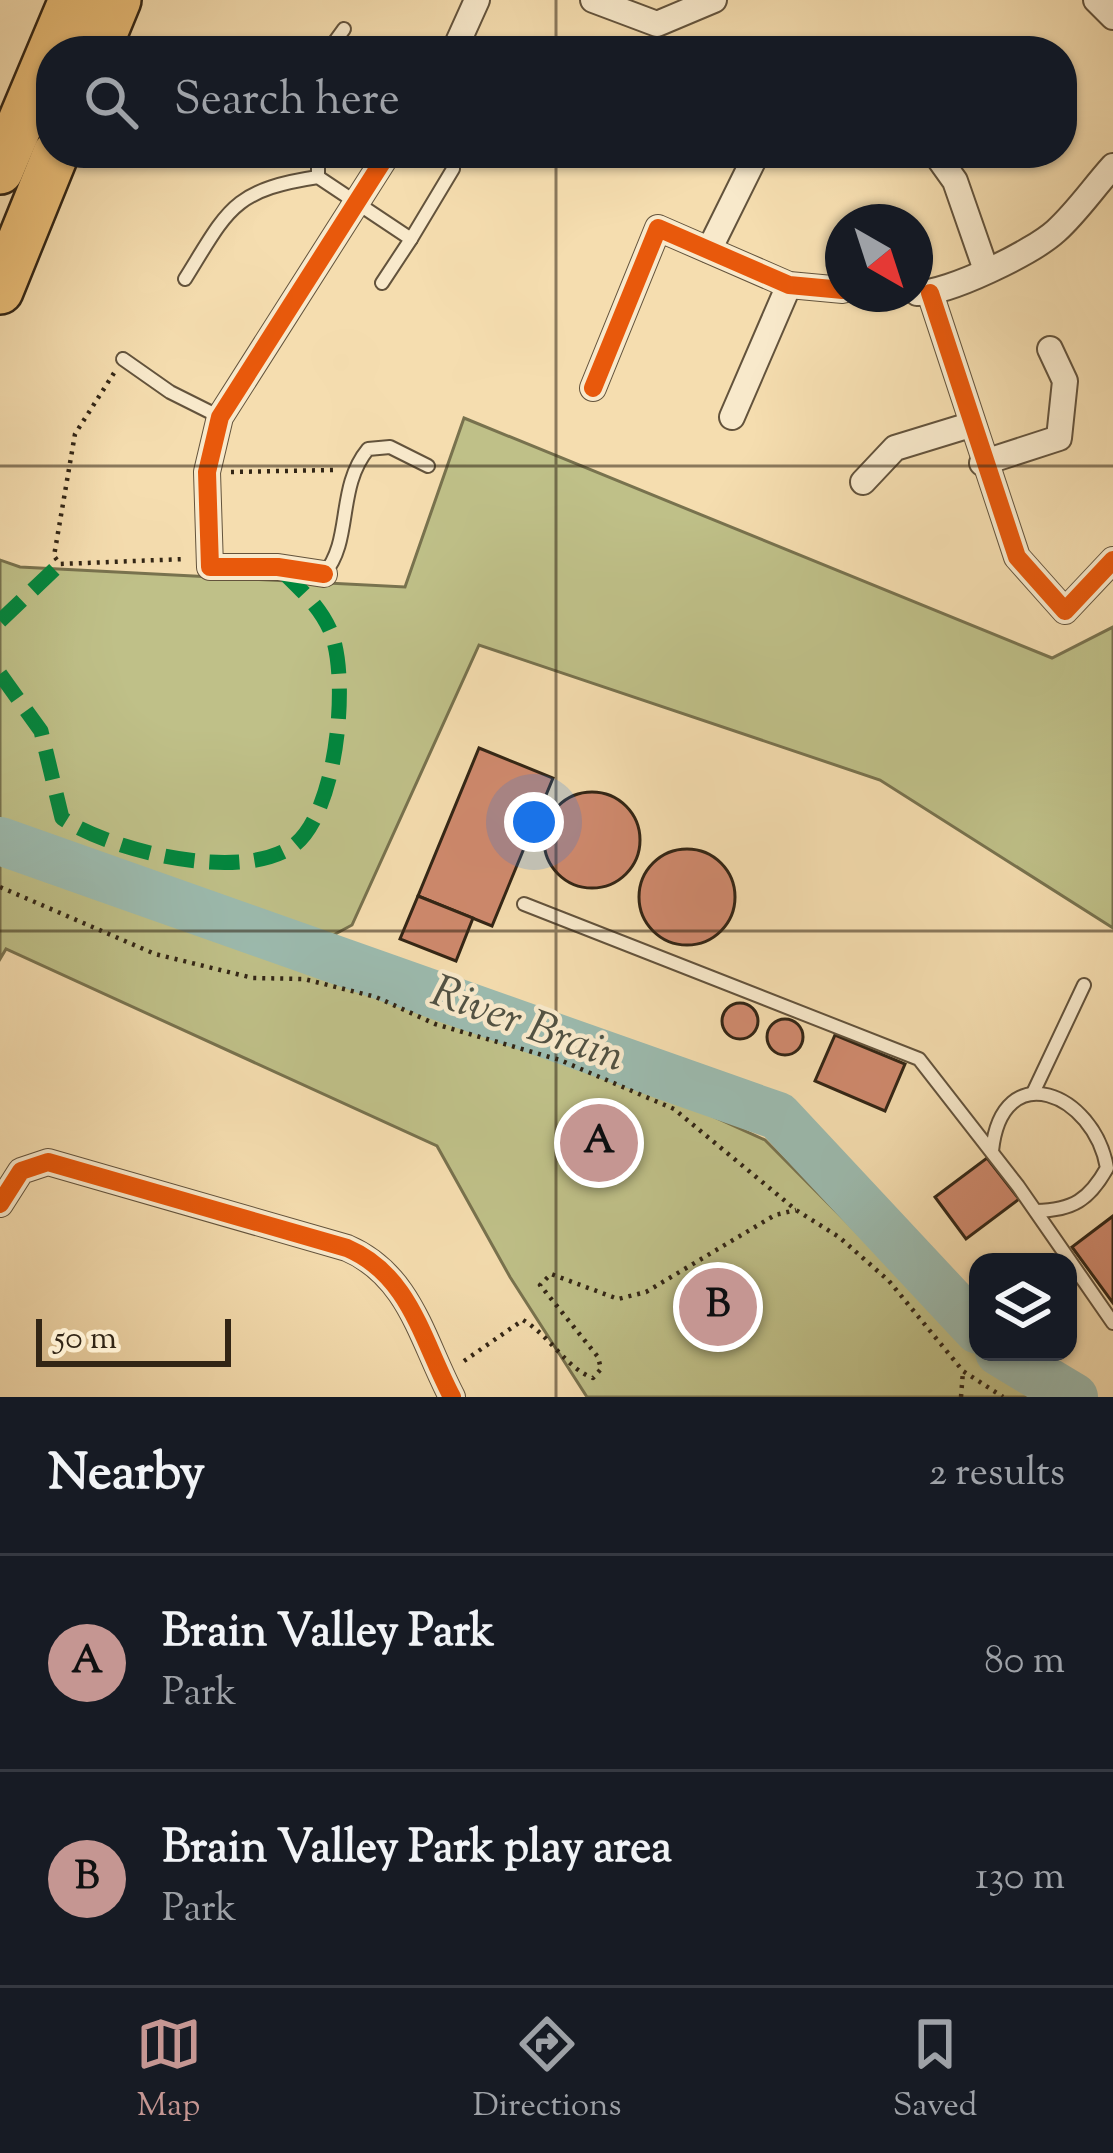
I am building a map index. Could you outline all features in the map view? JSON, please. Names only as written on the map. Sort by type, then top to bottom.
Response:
[{"type":"highway","points":[[57,36],[72,0]]},
{"type":"highway","points":[[104,36],[118,0]]},
{"type":"highway","points":[[0,171],[36,86]]},
{"type":"highway","points":[[0,291],[50,168]]},
{"type":"street","points":[[461,36],[477,0]]},
{"type":"street","points":[[593,0],[657,24],[714,0]]},
{"type":"street","points":[[1096,0],[1113,17]]},
{"type":"street","points":[[933,289],[986,270],[1054,234],[1113,166]]},
{"type":"street","points":[[324,574],[278,567],[210,567],[207,472],[220,416],[378,168]]},
{"type":"street","points":[[709,250],[750,168]]},
{"type":"street","points":[[946,168],[955,181],[986,270]]},
{"type":"street","points":[[593,388],[658,228],[789,285],[825,288]]},
{"type":"street","points":[[732,416],[789,285]]},
{"type":"street","points":[[929,312],[1017,557],[1065,611],[1113,560]]},
{"type":"street","points":[[982,463],[1058,438],[1065,381],[1050,349]]},
{"type":"street","points":[[863,482],[895,448],[970,425]]},
{"type":"street","points":[[0,1204],[21,1171],[48,1162],[376,1260],[402,1291],[447,1388]]},
{"type":"lane","points":[[339,36],[344,29]]},
{"type":"lane","points":[[318,168],[318,177]]},
{"type":"lane","points":[[382,283],[453,170]]},
{"type":"lane","points":[[318,177],[411,239]]},
{"type":"lane","points":[[185,279],[228,211],[244,196],[318,177]]},
{"type":"lane","points":[[123,358],[170,392],[220,416]]},
{"type":"lane","points":[[324,574],[334,562],[351,470],[368,449],[390,447],[428,466]]},
{"type":"lane","points":[[524,904],[919,1060],[1036,1211],[1113,1323]]},
{"type":"lane","points":[[1033,1093],[1084,985]]},
{"type":"lane","points":[[992,1152],[994,1126],[1009,1106],[1033,1093],[1058,1094],[1079,1111],[1109,1158],[1107,1168],[1093,1193],[1075,1206],[1036,1211]]},
{"type":"path","points":[[123,358],[75,434],[54,556],[60,564],[208,558]]},
{"type":"path","points":[[207,472],[351,470]]},
{"type":"path","points":[[0,887],[155,954],[253,978],[304,979],[376,997],[435,1024],[560,1060],[674,1109],[889,1281],[963,1372],[1003,1397]]},
{"type":"path","points":[[447,1388],[523,1320],[540,1330],[580,1373],[593,1378],[601,1369],[598,1358],[541,1285],[551,1274],[618,1299],[646,1292],[775,1215],[796,1210]]},
{"type":"path","points":[[961,1397],[963,1372]]},
{"type":"green space","points":[[464,418],[1052,658],[1113,627],[1113,928],[880,780],[479,645],[352,925],[285,961],[358,980],[587,1059],[765,1140],[969,1345],[969,1361],[985,1361],[1040,1397],[587,1397],[510,1277],[437,1146],[6,949],[0,959],[0,560],[20,567],[405,587]]},
{"type":"building","points":[[479,748],[553,778],[492,926],[418,896]]},
{"type":"building","points":[[592,792],[611,795],[626,806],[637,821],[637,859],[626,874],[611,885],[592,888],[573,885],[558,874],[547,859],[544,840],[547,821],[558,806],[573,795]]},
{"type":"building","points":[[687,849],[706,852],[721,863],[732,878],[732,916],[721,931],[706,942],[687,945],[668,942],[653,931],[642,916],[639,897],[642,878],[653,863],[668,852]]},
{"type":"building","points":[[418,896],[473,918],[456,961],[400,939]]},
{"type":"building","points":[[740,1003],[753,1008],[758,1021],[753,1034],[740,1039],[727,1034],[722,1021],[727,1008]]},
{"type":"building","points":[[785,1019],[798,1024],[803,1037],[798,1050],[785,1055],[772,1050],[767,1037],[772,1024]]},
{"type":"building","points":[[835,1035],[905,1064],[885,1111],[815,1081]]},
{"type":"building","points":[[987,1158],[1019,1199],[966,1239],[935,1197]]},
{"type":"building","points":[[1113,1216],[1113,1303],[1077,1253],[1072,1247]]},
{"type":"waterway","name":"River Brain","points":[[0,841],[778,1116],[969,1320]]},
{"type":"waterway","name":"River Brain","points":[[1014,1361],[1074,1397]]},
{"type":"marked path","points":[[0,621],[60,564]]},
{"type":"marked path","points":[[0,674],[41,731],[62,818],[111,842],[176,858],[242,862],[270,857],[293,846],[320,806],[339,714],[337,657],[328,625],[281,570]]},
{"type":"cycle path","points":[[324,574],[278,567],[210,567],[207,472],[220,417],[378,168]]},
{"type":"cycle path","points":[[593,388],[658,228],[789,285],[825,288]]},
{"type":"cycle path","points":[[933,302],[1017,557],[1065,611],[1113,560]]},
{"type":"cycle path","points":[[0,1204],[21,1171],[48,1162],[347,1248],[368,1260],[400,1292],[452,1397]]},
{"type":"place","name":"Brain Valley Park","points":[[599,1143]]},
{"type":"place","name":"Brain Valley Park play area","points":[[718,1307]]}]
